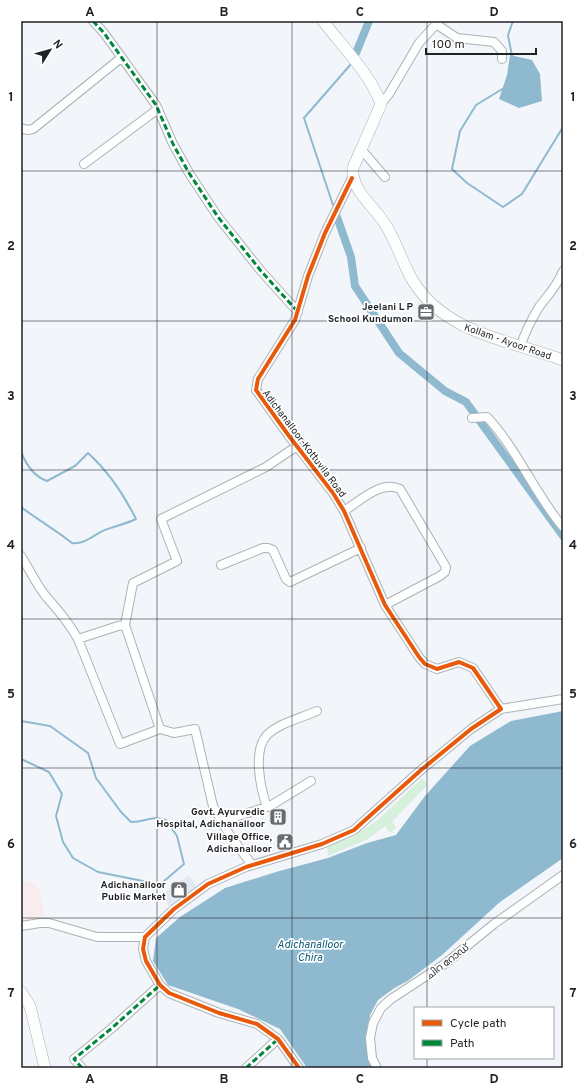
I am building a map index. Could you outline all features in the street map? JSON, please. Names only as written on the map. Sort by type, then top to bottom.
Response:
[{"type":"main road","points":[[322,21],[378,94],[381,104],[353,168],[352,178]]},
{"type":"main road","name":"Kollam - Ayoor Road","points":[[352,178],[385,223],[413,282],[437,310],[452,321],[520,347],[563,360]]},
{"type":"main road","points":[[21,992],[30,1006],[44,1068]]},
{"type":"street","points":[[93,21],[158,109],[173,144],[188,173],[208,202],[261,271],[298,312]]},
{"type":"street","points":[[381,104],[389,94],[419,43],[438,22],[457,38],[494,42],[502,51],[502,58]]},
{"type":"street","points":[[21,128],[27,130],[33,129],[121,58]]},
{"type":"street","points":[[84,164],[158,109]]},
{"type":"street","points":[[361,149],[385,177]]},
{"type":"street","name":"Adichanalloor-Kottuvila Road","points":[[352,178],[325,233],[308,276],[295,320],[280,347],[266,365],[255,385],[256,390],[261,399],[333,493],[344,510],[386,605],[404,636],[424,664],[437,669],[459,662],[473,668],[501,709]]},
{"type":"street","points":[[520,347],[531,322],[560,280],[563,271]]},
{"type":"street","points":[[472,418],[487,417],[500,430],[546,504],[563,527]]},
{"type":"street","points":[[160,729],[125,625],[133,583],[177,561],[161,519],[266,467],[297,446]]},
{"type":"street","points":[[344,510],[384,487],[394,487],[400,489],[446,567],[445,572],[440,576],[386,605]]},
{"type":"street","points":[[221,565],[263,548],[268,548],[272,550],[286,579],[290,582],[361,548]]},
{"type":"street","points":[[21,556],[49,600],[57,607],[62,618],[69,624],[78,640],[120,744],[160,729],[174,733],[195,729],[211,799],[223,824],[252,865]]},
{"type":"street","points":[[78,640],[125,625]]},
{"type":"street","points":[[299,1068],[278,1038],[257,1024],[220,1014],[177,997],[160,985],[146,961],[143,949],[145,937],[174,909],[208,884],[252,865],[322,844],[354,830],[421,770],[471,729],[501,709],[563,699]]},
{"type":"street","points":[[267,807],[261,788],[259,763],[265,737],[278,727],[317,711]]},
{"type":"street","points":[[223,824],[235,817],[267,807],[311,781]]},
{"type":"street","name":"ചിറ റോഡ്","points":[[377,1068],[372,1058],[370,1038],[373,1023],[381,1008],[446,963],[494,924],[563,875]]},
{"type":"street","points":[[21,926],[49,923],[97,937],[145,937]]},
{"type":"street","points":[[82,1068],[74,1059],[112,1028],[160,985]]},
{"type":"street","points":[[246,1068],[278,1038]]},
{"type":"shaded area","name":"Adichanalloor Public Market","points":[[189,875],[196,886],[169,906],[161,895]]},
{"type":"shaded area","points":[[21,881],[24,883],[32,881],[41,894],[45,921],[21,925]]},
{"type":"green space","points":[[422,778],[427,785],[392,822],[396,828],[390,833],[385,826],[366,840],[328,856],[327,846],[354,836],[378,820]]},
{"type":"water","points":[[510,55],[532,60],[540,74],[542,101],[519,108],[499,99],[507,75]]},
{"type":"water","name":"Adichanalloor Chira","points":[[563,711],[563,858],[500,902],[442,955],[409,980],[378,1000],[370,1015],[368,1046],[374,1068],[307,1068],[280,1029],[238,1009],[168,985],[153,961],[156,938],[180,917],[225,888],[328,858],[367,843],[396,835],[425,796],[470,746],[511,721]]},
{"type":"waterway","points":[[356,53],[369,21]]},
{"type":"waterway","points":[[512,56],[508,35],[513,21]]},
{"type":"waterway","points":[[333,205],[304,118],[351,64]]},
{"type":"waterway","points":[[504,88],[476,105],[460,131],[452,169],[467,183],[503,207],[522,194],[563,127]]},
{"type":"waterway","points":[[337,217],[351,257],[355,286],[399,353],[445,391],[466,402],[563,536]]},
{"type":"waterway","points":[[21,452],[31,470],[47,481],[75,466],[88,453],[115,484],[136,519],[105,530],[85,541],[72,543],[21,507]]},
{"type":"waterway","points":[[21,721],[50,726],[88,753],[96,778],[121,812],[131,822],[152,818],[166,820],[177,836],[184,864],[157,887],[153,883],[98,872],[73,858],[63,842],[56,816],[62,794],[49,772],[21,759]]},
{"type":"marked path","points":[[93,21],[104,33],[156,105],[173,144],[189,173],[218,217],[261,271],[298,312]]},
{"type":"marked path","points":[[82,1068],[74,1059],[112,1028],[160,985]]},
{"type":"marked path","points":[[246,1068],[278,1039]]},
{"type":"cycle path","points":[[299,1068],[278,1039],[257,1024],[219,1013],[169,993],[160,985],[146,961],[143,949],[145,937],[174,909],[208,884],[246,867],[322,844],[354,830],[421,770],[471,729],[501,709],[473,668],[459,662],[437,669],[425,664],[419,657],[385,605],[344,511],[333,493],[256,390],[258,379],[295,320],[308,276],[325,233],[352,178]]},
{"type":"place","name":"Jeelani L P School Kundumon","points":[[426,312]]},
{"type":"place","name":"Govt. Ayurvedic Hospital, Adichanalloor","points":[[278,817]]},
{"type":"place","name":"Village Office, Adichanalloor","points":[[285,842]]},
{"type":"place","name":"Adichanalloor Public Market","points":[[179,890]]}]
